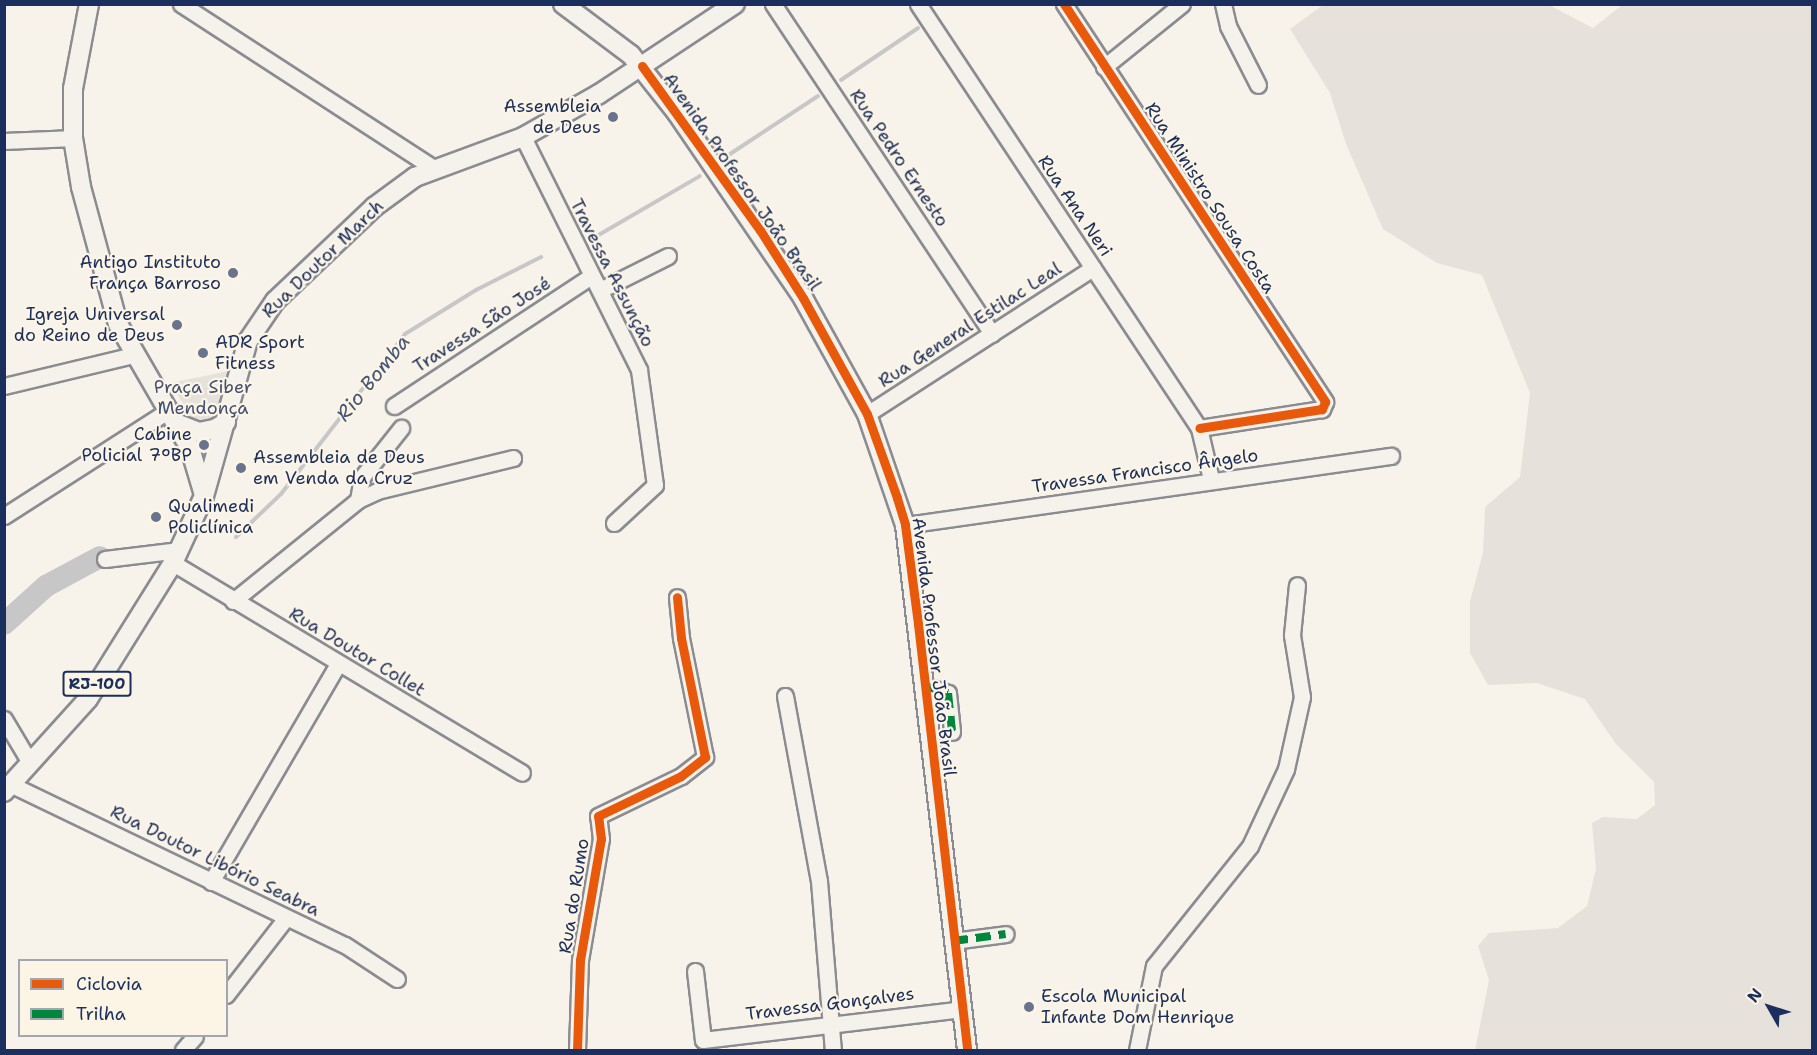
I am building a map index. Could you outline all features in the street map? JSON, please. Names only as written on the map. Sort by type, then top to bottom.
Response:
[{"type":"main road","points":[[89,4],[74,69],[73,138],[107,292],[133,355],[173,417],[194,456],[204,496]]},
{"type":"main road","name":"Avenida Professor João Brasil","points":[[563,4],[642,66],[760,230],[803,298],[867,414],[904,525],[967,1050]]},
{"type":"main road","name":"Rua Doutor March","points":[[8,788],[29,761],[88,699],[176,557],[204,496],[248,341],[275,301],[374,207],[415,177],[523,136],[642,66],[734,5]]},
{"type":"main road","points":[[173,417],[199,432],[215,429],[226,422]]},
{"type":"street","points":[[181,4],[435,169]]},
{"type":"street","name":"Rua Pedro Ernesto","points":[[773,4],[992,333]]},
{"type":"street","name":"Rua Ana Neri","points":[[918,4],[1199,428],[1211,479]]},
{"type":"street","name":"Rua Ministro Sousa Costa","points":[[1064,4],[1324,402],[1322,410],[1199,428]]},
{"type":"street","points":[[1104,67],[1182,4]]},
{"type":"street","points":[[1223,4],[1228,27],[1258,85]]},
{"type":"street","name":"Travessa Assunção","points":[[523,136],[639,370],[655,479],[647,494],[614,523]]},
{"type":"street","points":[[4,141],[73,138]]},
{"type":"street","points":[[600,290],[668,255]]},
{"type":"street","name":"Rua General Estilac Leal","points":[[867,414],[1093,268]]},
{"type":"street","name":"Travessa São José","points":[[394,406],[591,276]]},
{"type":"street","points":[[4,386],[133,355]]},
{"type":"street","points":[[4,516],[173,417]]},
{"type":"street","points":[[358,500],[362,477],[400,428]]},
{"type":"street","name":"Travessa Francisco Ângelo","points":[[904,525],[1211,479],[1391,456]]},
{"type":"street","points":[[232,601],[358,500],[377,491],[513,458]]},
{"type":"street","points":[[105,559],[176,557]]},
{"type":"street","name":"Rua Doutor Collet","points":[[176,557],[232,601],[522,773]]},
{"type":"street","points":[[1137,1050],[1154,966],[1250,846],[1286,769],[1302,697],[1292,635],[1297,585]]},
{"type":"street","name":"Rua do Rumo","points":[[577,1050],[579,968],[602,839],[598,816],[681,776],[705,757],[681,638],[677,597]]},
{"type":"street","points":[[211,882],[338,664]]},
{"type":"street","points":[[925,686],[948,693],[952,732]]},
{"type":"street","points":[[785,696],[819,881],[834,1050]]},
{"type":"street","points":[[4,719],[29,761]]},
{"type":"street","name":"Rua Doutor Libório Seabra","points":[[8,788],[345,945],[352,953],[397,979]]},
{"type":"street","points":[[228,992],[286,918]]},
{"type":"street","points":[[954,941],[1006,934]]},
{"type":"street","name":"Travessa Gonçalves","points":[[695,970],[703,1040],[831,1022],[962,1009]]},
{"type":"street","points":[[183,1050],[193,1037]]},
{"type":"green space","points":[[1323,5],[1549,5],[1593,28],[1622,5],[1812,5],[1812,1050],[1475,1050],[1489,980],[1478,946],[1489,933],[1558,928],[1587,906],[1596,869],[1592,823],[1603,817],[1637,819],[1655,805],[1654,782],[1616,744],[1585,699],[1537,683],[1488,685],[1470,653],[1470,601],[1483,553],[1485,507],[1520,477],[1530,393],[1482,275],[1437,263],[1383,229],[1346,144],[1330,93],[1290,29]]},
{"type":"green space","name":"Praça Siber Mendonça","points":[[234,370],[222,413],[214,421],[196,424],[170,383]]},
{"type":"waterway","name":"Rio Bomba","points":[[841,80],[918,28]]},
{"type":"waterway","name":"Rio Bomba","points":[[727,156],[818,96]]},
{"type":"waterway","name":"Rio Bomba","points":[[590,240],[700,176]]},
{"type":"waterway","name":"Rio Bomba","points":[[236,537],[281,494],[405,334],[476,290],[541,257]]},
{"type":"waterway","name":"Rio Bomba","points":[[4,624],[46,586],[100,557]]},
{"type":"marked path","points":[[925,686],[948,693],[952,732]]},
{"type":"marked path","points":[[953,941],[1006,934]]},
{"type":"cycle path","points":[[1064,4],[1325,402],[1322,409],[1199,428]]},
{"type":"cycle path","points":[[642,66],[760,230],[803,298],[867,414],[897,498],[905,525],[918,624],[967,1050]]},
{"type":"cycle path","points":[[577,1050],[580,960],[601,839],[598,816],[681,776],[705,757],[681,638],[677,597]]},
{"type":"place","name":"Assembleia de Deus","points":[[613,117]]},
{"type":"place","name":"Antigo Instituto França Barroso","points":[[233,273]]},
{"type":"place","name":"Igreja Universal do Reino de Deus","points":[[177,325]]},
{"type":"place","name":"ADR Sport Fitness","points":[[203,353]]},
{"type":"place","name":"Cabine Policial 7ºBP","points":[[204,445]]},
{"type":"place","name":"Assembleia de Deus em Venda da Cruz","points":[[241,468]]},
{"type":"place","name":"Qualimedi Policlínica","points":[[156,517]]},
{"type":"place","name":"Escola Municipal Infante Dom Henrique","points":[[1029,1007]]}]
